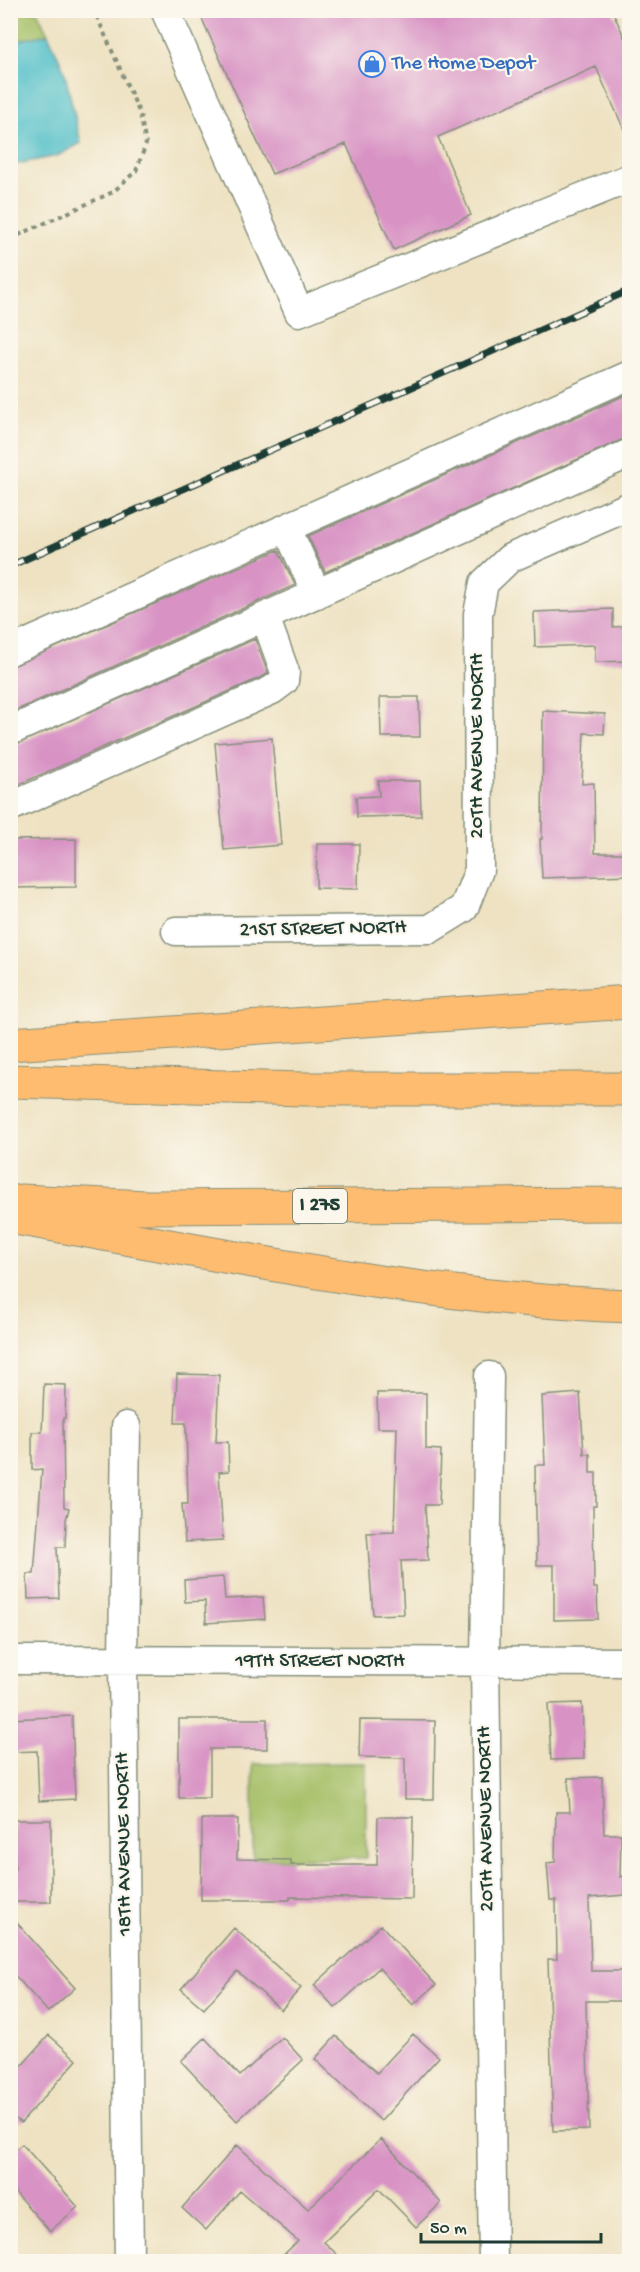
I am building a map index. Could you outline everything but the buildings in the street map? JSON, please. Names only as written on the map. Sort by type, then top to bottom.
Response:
[{"type":"highway","points":[[10,1044],[630,1002]]},
{"type":"highway","points":[[10,1082],[303,1089],[630,1089]]},
{"type":"highway","name":"I 275","points":[[10,1201],[147,1207],[630,1204]]},
{"type":"highway","points":[[10,1217],[339,1275],[485,1294],[630,1306]]},
{"type":"street","points":[[165,10],[299,312],[630,178]]},
{"type":"street","points":[[10,651],[630,375]]},
{"type":"street","points":[[10,731],[630,453]]},
{"type":"street","name":"20TH AVENUE NORTH","points":[[464,908],[479,870],[478,614],[484,583],[510,558],[630,506]]},
{"type":"street","points":[[287,529],[317,594]]},
{"type":"street","points":[[10,807],[272,690],[284,681],[285,672],[265,617]]},
{"type":"street","name":"21ST STREET NORTH","points":[[176,931],[430,928],[464,908]]},
{"type":"street","name":"20TH AVENUE NORTH","points":[[489,1376],[485,1663],[493,2262]]},
{"type":"street","name":"18TH AVENUE NORTH","points":[[126,1426],[123,1661],[129,2262]]},
{"type":"street","name":"19TH STREET NORTH","points":[[10,1660],[630,1662]]},
{"type":"path","points":[[10,239],[113,192],[136,171],[146,144],[140,114],[94,10]]},
{"type":"green space","points":[[11,11],[37,11],[48,34],[11,42]]},
{"type":"green space","points":[[366,1763],[366,1858],[253,1859],[253,1764]]},
{"type":"water","points":[[48,34],[64,70],[81,143],[57,156],[11,165],[11,42]]},
{"type":"railway","points":[[10,566],[630,290]]},
{"type":"place","name":"The Home Depot","points":[[372,64]]}]
